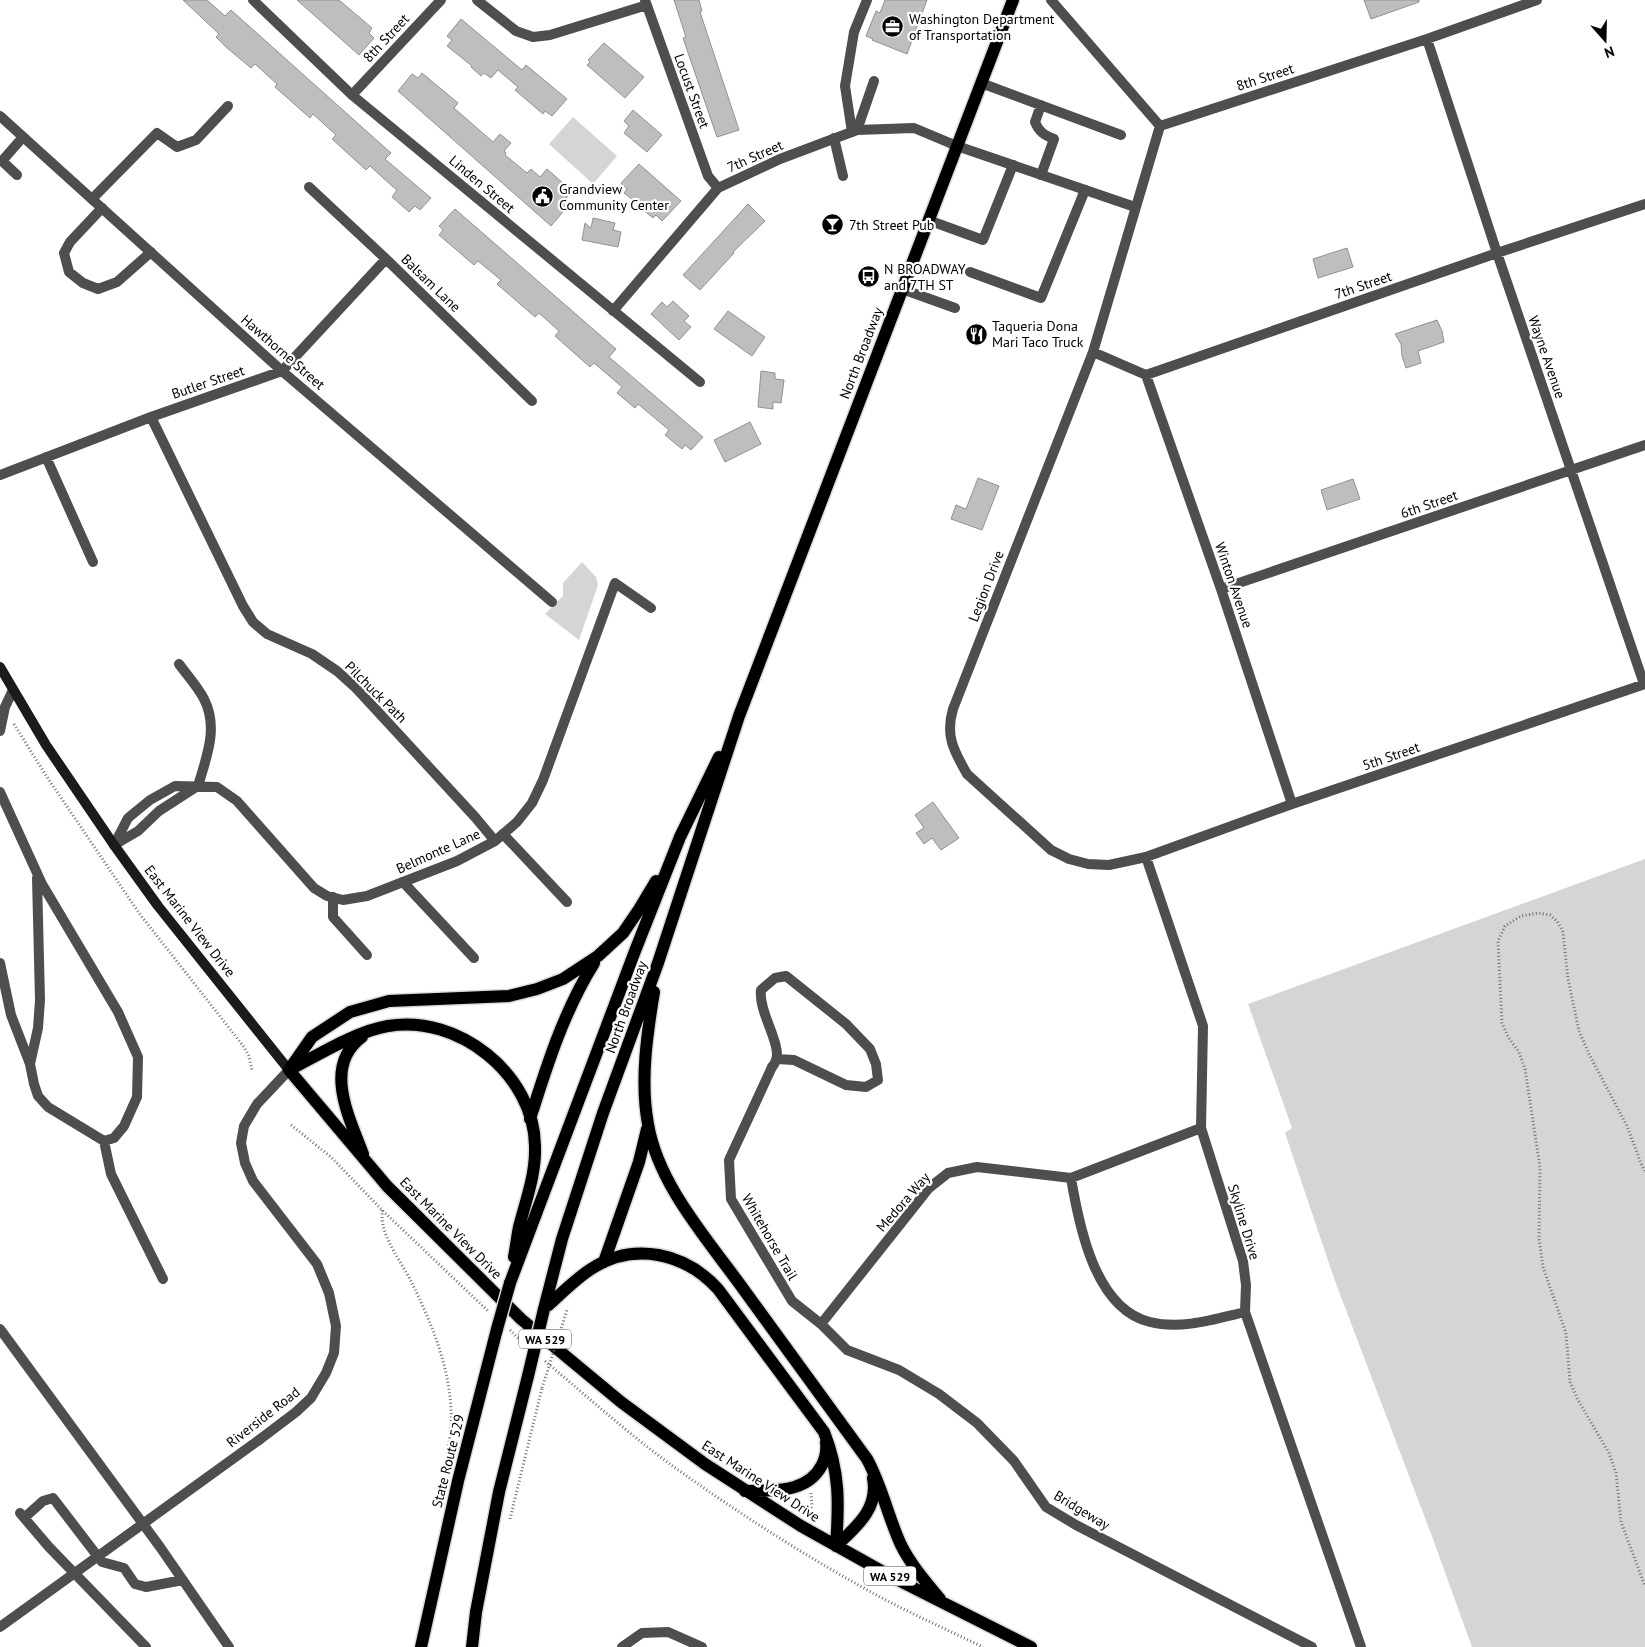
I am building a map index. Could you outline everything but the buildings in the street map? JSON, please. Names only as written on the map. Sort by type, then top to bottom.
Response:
[{"type":"main road","name":"North Broadway","points":[[544,1309],[562,1239],[658,963],[739,716],[1013,0]]},
{"type":"main road","name":"East Marine View Drive","points":[[0,667],[46,745],[114,845],[158,906],[289,1070],[387,1186],[521,1319],[621,1402],[745,1491],[836,1546],[1031,1647]]},
{"type":"main road","name":"North Broadway","points":[[510,1283],[680,837],[739,716]]},
{"type":"main road","points":[[289,1070],[312,1036],[350,1012],[389,1002],[509,996],[537,989],[563,979],[598,956],[623,933],[638,912],[680,837]]},
{"type":"main road","points":[[530,1119],[562,1023],[583,980],[598,956]]},
{"type":"main road","points":[[658,963],[651,1014],[645,1087],[648,1123],[657,1156],[679,1198],[867,1458],[882,1490],[902,1546],[916,1570],[945,1604]]},
{"type":"main road","name":"WA 529","points":[[367,1163],[344,1100],[341,1080],[347,1054],[356,1041],[372,1030],[390,1026],[422,1025],[454,1034],[475,1045],[495,1060],[511,1079],[521,1095],[530,1119],[535,1144],[533,1175],[518,1229],[510,1283]]},
{"type":"main road","points":[[289,1070],[372,1030]]},
{"type":"main road","points":[[604,1262],[639,1162],[648,1123]]},
{"type":"main road","name":"WA 529","points":[[472,1647],[476,1612],[499,1492],[544,1309],[578,1279],[604,1262],[625,1255],[653,1254],[675,1259],[699,1271],[718,1290],[824,1432],[833,1455],[838,1481],[839,1510],[836,1546]]},
{"type":"main road","name":"State Route 529","points":[[421,1647],[458,1481],[510,1283]]},
{"type":"main road","points":[[745,1491],[787,1490],[809,1480],[816,1473],[824,1459],[827,1449],[824,1432]]},
{"type":"main road","points":[[836,1546],[859,1524],[873,1503],[875,1485],[867,1458]]},
{"type":"street","name":"Linden Street","points":[[253,0],[352,95],[700,382]]},
{"type":"street","name":"8th Street","points":[[352,95],[441,0]]},
{"type":"street","points":[[477,0],[516,30],[533,37],[550,35],[646,2]]},
{"type":"street","points":[[855,131],[844,86],[854,32],[867,0]]},
{"type":"street","points":[[1051,0],[1160,126]]},
{"type":"street","name":"8th Street","points":[[1160,126],[1427,39],[1537,0]]},
{"type":"street","name":"Locust Street","points":[[646,2],[708,176],[718,188]]},
{"type":"street","name":"Wayne Avenue","points":[[1427,39],[1497,253],[1645,684]]},
{"type":"street","points":[[855,131],[874,81]]},
{"type":"street","points":[[981,83],[1122,135]]},
{"type":"street","points":[[1041,174],[1054,139],[1043,135],[1035,122],[1042,105]]},
{"type":"street","points":[[92,199],[157,133],[177,147],[196,140],[228,106]]},
{"type":"street","name":"Hawthorne Street","points":[[0,116],[282,371],[552,602]]},
{"type":"street","name":"Legion Drive","points":[[1146,857],[1109,865],[1088,864],[1069,859],[1051,850],[967,774],[958,759],[951,740],[949,724],[953,709],[1093,352],[1160,126]]},
{"type":"street","name":"7th Street","points":[[613,310],[718,188],[780,159],[855,131],[914,128],[957,146]]},
{"type":"street","points":[[17,175],[1,160],[24,137]]},
{"type":"street","points":[[834,138],[843,176]]},
{"type":"street","points":[[957,146],[1135,207]]},
{"type":"street","points":[[928,220],[983,240],[1013,165]]},
{"type":"street","name":"Balsam Lane","points":[[309,187],[532,401]]},
{"type":"street","points":[[970,272],[1041,298],[1085,190]]},
{"type":"street","name":"7th Street","points":[[1146,375],[1497,253],[1645,204]]},
{"type":"street","points":[[102,208],[70,242],[64,253],[69,272],[83,283],[98,289],[117,282],[151,252]]},
{"type":"street","name":"Butler Street","points":[[0,475],[151,417],[282,371],[386,259]]},
{"type":"street","points":[[902,289],[955,308]]},
{"type":"street","points":[[1093,352],[1146,375]]},
{"type":"street","name":"Winton Avenue","points":[[1146,375],[1221,589],[1292,804]]},
{"type":"street","name":"Pilchuck Path","points":[[151,417],[242,606],[253,622],[267,634],[312,654],[337,671],[356,688],[475,817],[499,837],[567,902]]},
{"type":"street","name":"6th Street","points":[[1221,589],[1645,446]]},
{"type":"street","points":[[46,457],[93,562]]},
{"type":"street","name":"Belmonte Lane","points":[[114,845],[128,818],[150,800],[174,786],[198,786],[217,787],[237,801],[314,888],[333,897],[344,900],[367,896],[457,861],[499,837],[517,822],[532,803],[543,780],[615,583],[651,608]]},
{"type":"street","points":[[114,845],[138,831],[159,811],[198,786],[211,740],[210,716],[204,699],[179,664]]},
{"type":"street","name":"5th Street","points":[[1146,857],[1292,804],[1645,684]]},
{"type":"street","points":[[0,731],[5,707],[13,690]]},
{"type":"street","points":[[0,792],[37,875],[118,1012],[138,1057],[137,1097],[124,1126],[114,1138],[104,1142]]},
{"type":"street","name":"Skyline Drive","points":[[1146,857],[1203,1026],[1201,1128],[1244,1261],[1246,1285],[1245,1312],[1361,1647]]},
{"type":"street","points":[[30,1064],[38,1028],[40,1000],[37,875]]},
{"type":"street","points":[[403,882],[474,958]]},
{"type":"street","points":[[333,897],[333,917],[367,956]]},
{"type":"street","points":[[0,963],[12,1015],[30,1064],[38,1096],[48,1107],[104,1142],[111,1174],[163,1279]]},
{"type":"street","points":[[786,976],[846,1024],[870,1049],[876,1064],[878,1080],[866,1088],[846,1085],[794,1060],[775,1063],[775,1045],[759,1000],[760,990],[775,978],[786,976]]},
{"type":"street","name":"Whitehorse Trail","points":[[775,1063],[729,1160],[731,1199],[792,1301],[821,1324]]},
{"type":"street","name":"Riverside Road","points":[[0,1628],[296,1412],[311,1398],[326,1373],[334,1353],[336,1326],[330,1293],[317,1264],[253,1182],[245,1163],[241,1142],[244,1126],[257,1104],[289,1070]]},
{"type":"street","name":"Medora Way","points":[[821,1324],[929,1188],[948,1173],[977,1166],[1072,1178],[1201,1128]]},
{"type":"street","points":[[1072,1178],[1078,1219],[1101,1283],[1119,1305],[1136,1318],[1151,1323],[1197,1323],[1245,1312]]},
{"type":"street","name":"Bridgeway","points":[[821,1324],[847,1350],[899,1370],[939,1394],[977,1423],[1014,1461],[1046,1507],[1076,1525],[1312,1647]]},
{"type":"street","points":[[0,1329],[183,1580],[229,1647]]},
{"type":"street","points":[[146,1647],[49,1547],[22,1515],[42,1500],[53,1498],[102,1562],[124,1568],[135,1584],[146,1587],[183,1580]]},
{"type":"street","points":[[622,1647],[642,1633],[668,1632],[702,1647]]},
{"type":"path","points":[[5,707],[45,774],[139,913],[244,1047],[252,1070]]},
{"type":"path","points":[[1645,1171],[1627,1126],[1589,1054],[1580,1031],[1568,979],[1562,932],[1557,921],[1550,915],[1538,913],[1521,916],[1505,926],[1498,940],[1502,1023],[1526,1068],[1540,1167],[1539,1239],[1543,1266],[1566,1333],[1570,1382],[1578,1400],[1609,1453],[1616,1473],[1621,1522],[1645,1586]]},
{"type":"path","points":[[382,1210],[386,1234],[412,1284],[432,1330],[442,1361],[449,1392],[451,1424],[444,1473]]},
{"type":"path","points":[[510,1521],[542,1388],[567,1310],[573,1303]]},
{"type":"path","points":[[809,1480],[812,1506],[789,1544],[884,1598],[983,1647]]},
{"type":"shaded area","points":[[573,117],[617,156],[593,184],[549,144]]},
{"type":"shaded area","points":[[582,562],[596,577],[598,585],[579,640],[545,614],[563,596],[563,583]]},
{"type":"shaded area","points":[[1645,859],[1645,1647],[1472,1647],[1335,1281],[1285,1133],[1292,1128],[1248,1004]]},
{"type":"place","name":"Washington Department of Transportation","points":[[893,27]]},
{"type":"place","name":"Grandview Community Center","points":[[543,197]]},
{"type":"place","name":"7th Street Pub","points":[[833,225]]},
{"type":"place","name":"N BROADWAY and 7TH ST","points":[[868,277]]},
{"type":"place","name":"Taqueria Dona Mari Taco Truck","points":[[976,334]]}]
